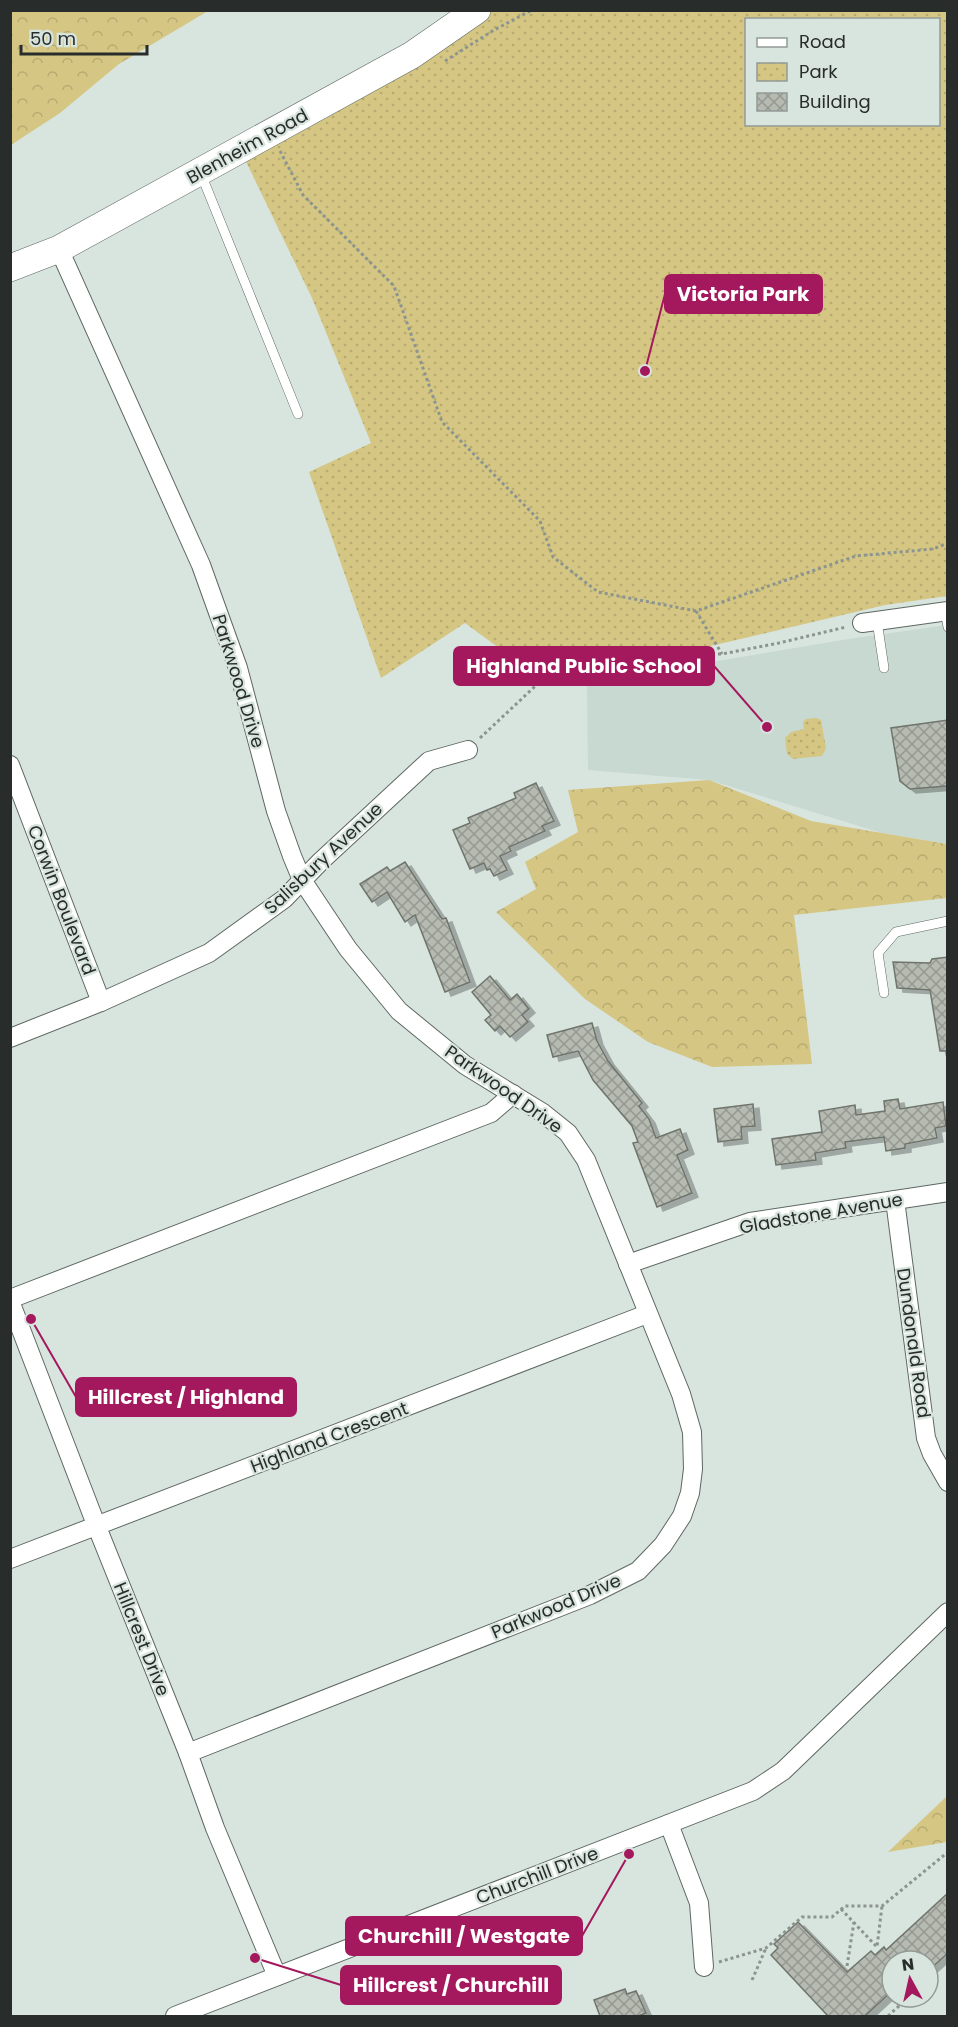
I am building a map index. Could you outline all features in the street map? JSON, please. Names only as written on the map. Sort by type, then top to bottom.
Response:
[{"type":"main road","name":"Blenheim Road","points":[[10,268],[59,249],[412,55],[477,10]]},
{"type":"street","name":"Parkwood Drive","points":[[59,249],[201,565],[238,668],[276,811],[302,880],[348,949],[399,1011],[465,1065],[543,1113],[568,1133],[586,1160],[681,1394],[692,1432],[693,1469],[690,1493],[681,1516],[663,1545],[638,1571],[590,1595],[188,1753]]},
{"type":"street","points":[[870,622],[947,616]]},
{"type":"street","name":"Salisbury Avenue","points":[[10,1038],[101,1002],[209,953],[284,899],[429,761],[468,750]]},
{"type":"street","name":"Corwin Boulevard","points":[[10,765],[101,1002]]},
{"type":"street","points":[[10,1300],[491,1113],[513,1094]]},
{"type":"street","name":"Gladstone Avenue","points":[[628,1264],[750,1222],[948,1192]]},
{"type":"street","name":"Dundonald Road","points":[[895,1200],[926,1438],[948,1482]]},
{"type":"street","name":"Hillcrest Drive","points":[[10,1300],[97,1527],[188,1753],[215,1828],[277,1976]]},
{"type":"street","name":"Highland Crescent","points":[[10,1559],[647,1314]]},
{"type":"street","name":"Churchill Drive","points":[[175,2016],[746,1794],[783,1771],[948,1612]]},
{"type":"street","points":[[669,1824],[699,1903],[704,1967]]},
{"type":"lane","points":[[200,172],[298,414]]},
{"type":"lane","points":[[870,622],[884,668]]},
{"type":"lane","points":[[884,993],[878,953],[897,932],[948,921]]},
{"type":"path","points":[[280,149],[303,195],[394,286],[442,422],[540,521],[553,557],[598,592],[696,611],[856,556],[933,549],[948,543]]},
{"type":"path","points":[[696,611],[722,654]]},
{"type":"path","points":[[468,750],[562,661],[647,649],[674,655],[722,654],[779,644],[870,622]]},
{"type":"path","points":[[704,1967],[765,1948],[802,1917],[832,1917],[845,1906],[882,1906],[948,1852]]},
{"type":"path","points":[[841,1909],[877,1947],[882,1906]]},
{"type":"path","points":[[847,1966],[854,1922]]},
{"type":"path","points":[[752,1980],[765,1948]]},
{"type":"shaded area","points":[[947,625],[947,844],[882,833],[709,780],[588,770],[587,683]]},
{"type":"green space","points":[[11,10],[208,11],[119,64],[60,113],[11,145]]},
{"type":"green space","points":[[470,11],[947,11],[947,596],[885,605],[702,648],[521,664],[465,623],[381,678],[309,472],[371,443],[312,298],[237,143]]},
{"type":"green space","points":[[806,719],[821,720],[826,748],[822,756],[793,759],[787,754],[785,738],[791,732],[804,729],[803,722]]},
{"type":"green space","points":[[709,780],[811,821],[947,844],[947,898],[794,915],[812,1064],[712,1067],[648,1042],[585,999],[496,912],[536,889],[525,862],[578,832],[568,790]]},
{"type":"green space","points":[[947,1796],[947,1842],[888,1852]]},
{"type":"building","points":[[948,720],[948,786],[910,789],[900,781],[891,728]]},
{"type":"building","points":[[536,783],[554,821],[542,826],[545,831],[509,847],[511,851],[500,856],[507,870],[494,876],[490,869],[487,870],[484,863],[470,869],[453,830],[470,823],[468,818],[516,798],[514,793]]},
{"type":"building","points":[[405,862],[442,919],[446,918],[470,982],[445,992],[415,915],[405,922],[387,892],[372,902],[360,884],[387,867],[390,871]]},
{"type":"building","points":[[948,957],[948,1051],[940,1051],[930,990],[897,988],[893,962],[930,963],[932,959]]},
{"type":"building","points":[[490,976],[510,1000],[517,994],[529,1009],[522,1015],[528,1022],[510,1037],[500,1026],[495,1031],[485,1020],[491,1015],[472,992]]},
{"type":"building","points":[[592,1023],[597,1041],[608,1061],[642,1103],[639,1106],[649,1119],[656,1138],[680,1129],[688,1150],[677,1155],[692,1193],[657,1207],[633,1143],[638,1142],[632,1126],[593,1080],[578,1051],[553,1057],[547,1035]]},
{"type":"building","points":[[898,1099],[900,1109],[943,1102],[946,1126],[935,1128],[937,1138],[905,1144],[905,1148],[886,1151],[884,1137],[845,1142],[846,1148],[815,1153],[816,1160],[776,1165],[772,1139],[822,1132],[819,1111],[855,1105],[856,1115],[885,1111],[884,1101]]},
{"type":"building","points":[[753,1104],[755,1126],[741,1127],[742,1139],[718,1142],[714,1109]]},
{"type":"building","points":[[948,1893],[948,1953],[940,1960],[940,1949],[887,1949]]},
{"type":"building","points":[[798,1922],[847,1972],[871,1951],[875,1955],[880,1951],[880,2002],[865,2016],[828,2016],[771,1955],[778,1948],[774,1944]]},
{"type":"building","points":[[625,1989],[627,1994],[636,1991],[646,2013],[638,2016],[600,2016],[594,2000]]},
{"type":"place","name":"Victoria Park","points":[[645,371]]},
{"type":"place","name":"Highland Public School","points":[[767,727]]},
{"type":"place","name":"Hillcrest / Highland","points":[[31,1319]]},
{"type":"place","name":"Churchill / Westgate","points":[[629,1854]]},
{"type":"place","name":"Hillcrest / Churchill","points":[[255,1958]]}]
